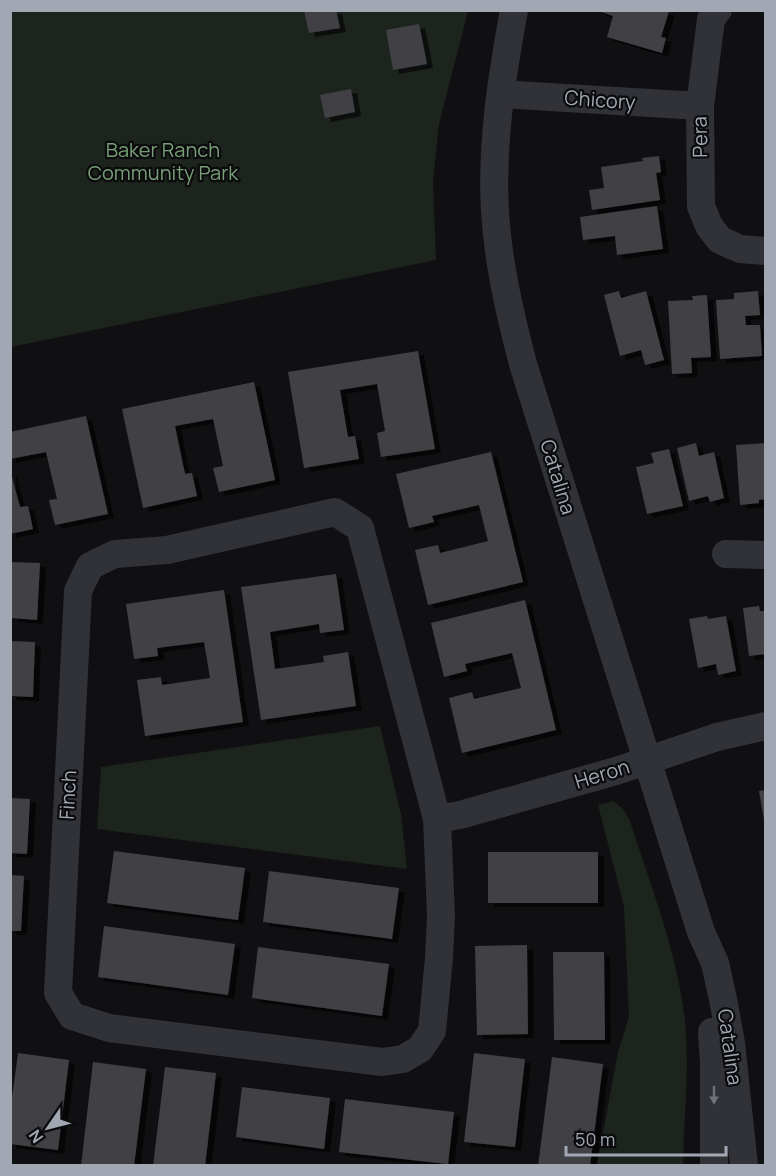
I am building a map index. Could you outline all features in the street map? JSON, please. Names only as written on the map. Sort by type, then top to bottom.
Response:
[{"type":"street","name":"Catalina","points":[[514,10],[501,94],[496,146],[495,209],[510,317],[646,760],[701,932],[715,963],[737,1089],[744,1166]]},
{"type":"street","name":"Pera","points":[[718,10],[711,19],[700,106],[701,206],[709,226],[720,240],[753,250]]},
{"type":"street","name":"Chicory","points":[[501,94],[700,106]]},
{"type":"street","name":"Finch","points":[[335,512],[360,528],[437,819],[441,916],[432,1031],[420,1048],[403,1059],[382,1062],[110,1028],[72,1016],[58,993],[78,591],[90,566],[115,554],[167,550],[335,512]]},
{"type":"street","points":[[726,554],[765,555]]},
{"type":"street","name":"Heron","points":[[437,819],[460,815],[616,771],[717,737],[765,726]]},
{"type":"street","name":"Catalina","points":[[701,932],[711,1011],[714,1064],[714,1166]]},
{"type":"green space","name":"Baker Ranch Community Park","points":[[10,11],[468,11],[439,124],[433,182],[436,260],[11,347]]},
{"type":"green space","points":[[380,726],[401,814],[407,869],[97,829],[101,767]]},
{"type":"green space","points":[[613,801],[623,809],[630,821],[674,959],[679,983],[687,1045],[683,1165],[597,1165],[618,1052],[629,1017],[624,906],[598,805]]},
{"type":"building","points":[[336,10],[340,28],[309,33],[304,11]]},
{"type":"building","points":[[596,10],[669,11],[661,37],[666,38],[662,53],[607,37],[613,16]]},
{"type":"building","points":[[419,24],[427,64],[393,70],[386,30]]},
{"type":"building","points":[[351,89],[355,112],[325,118],[320,95]]},
{"type":"building","points":[[659,156],[661,172],[656,173],[660,200],[592,210],[589,190],[604,188],[601,167],[643,161],[642,158]]},
{"type":"building","points":[[657,206],[663,249],[617,255],[615,236],[583,240],[580,217]]},
{"type":"building","points":[[619,291],[621,298],[646,291],[664,360],[645,365],[641,350],[620,356],[604,295]]},
{"type":"building","points":[[758,291],[760,315],[745,316],[746,325],[760,325],[762,356],[720,359],[716,300],[734,299],[734,293]]},
{"type":"building","points":[[707,295],[711,357],[691,358],[692,373],[672,374],[668,301],[693,300],[692,296]]},
{"type":"building","points":[[418,351],[435,449],[381,457],[377,433],[385,431],[377,384],[340,390],[348,437],[355,436],[359,459],[304,468],[288,372]]},
{"type":"building","points":[[254,382],[275,480],[219,492],[213,468],[223,466],[213,419],[175,426],[185,474],[192,473],[197,496],[143,508],[122,409]]},
{"type":"building","points":[[86,416],[108,514],[55,525],[49,500],[57,499],[46,452],[10,459],[10,432]]},
{"type":"building","points":[[696,443],[699,456],[714,452],[724,498],[710,502],[708,496],[689,501],[677,448]]},
{"type":"building","points":[[766,443],[766,499],[759,500],[759,503],[740,505],[736,445]]},
{"type":"building","points":[[669,449],[683,506],[647,514],[636,467],[654,463],[651,453]]},
{"type":"building","points":[[491,452],[523,582],[428,605],[415,550],[438,545],[440,553],[488,541],[479,505],[432,516],[434,522],[409,528],[396,474]]},
{"type":"building","points":[[10,469],[20,507],[28,506],[33,529],[10,534]]},
{"type":"building","points":[[10,562],[40,563],[37,620],[12,618]]},
{"type":"building","points":[[336,574],[344,630],[320,633],[319,624],[270,632],[275,669],[324,662],[323,656],[348,652],[356,706],[261,720],[241,587]]},
{"type":"building","points":[[224,590],[243,722],[145,736],[137,680],[161,677],[162,685],[210,678],[204,642],[157,648],[158,656],[134,659],[126,604]]},
{"type":"building","points":[[525,600],[556,730],[462,753],[449,698],[472,692],[474,699],[521,688],[512,653],[465,664],[467,671],[444,677],[431,623]]},
{"type":"building","points":[[759,606],[760,611],[766,611],[766,654],[749,656],[743,608]]},
{"type":"building","points":[[707,616],[708,619],[726,616],[736,671],[718,675],[716,664],[698,668],[689,619]]},
{"type":"building","points":[[10,641],[35,642],[33,697],[10,696]]},
{"type":"building","points":[[766,790],[766,819],[764,820],[759,791]]},
{"type":"building","points":[[10,798],[30,799],[27,854],[10,853]]},
{"type":"building","points":[[114,851],[245,868],[238,920],[107,903]]},
{"type":"building","points":[[488,852],[598,852],[598,903],[488,903]]},
{"type":"building","points":[[269,871],[399,888],[392,939],[263,922]]},
{"type":"building","points":[[10,875],[24,876],[21,931],[10,931]]},
{"type":"building","points":[[104,926],[235,944],[228,995],[98,977]]},
{"type":"building","points":[[527,945],[528,1034],[477,1035],[475,946]]},
{"type":"building","points":[[258,947],[389,964],[382,1016],[252,998]]},
{"type":"building","points":[[553,952],[604,952],[605,1040],[554,1040]]},
{"type":"building","points":[[18,1053],[69,1060],[58,1150],[10,1144],[10,1112]]},
{"type":"building","points":[[474,1053],[525,1059],[515,1147],[464,1142]]},
{"type":"building","points":[[552,1057],[603,1064],[590,1166],[538,1166]]},
{"type":"building","points":[[93,1062],[146,1069],[134,1166],[81,1166]]},
{"type":"building","points":[[165,1067],[216,1073],[205,1166],[153,1166]]},
{"type":"building","points":[[242,1087],[330,1098],[324,1149],[236,1137]]},
{"type":"building","points":[[345,1099],[454,1112],[448,1164],[339,1152]]}]
